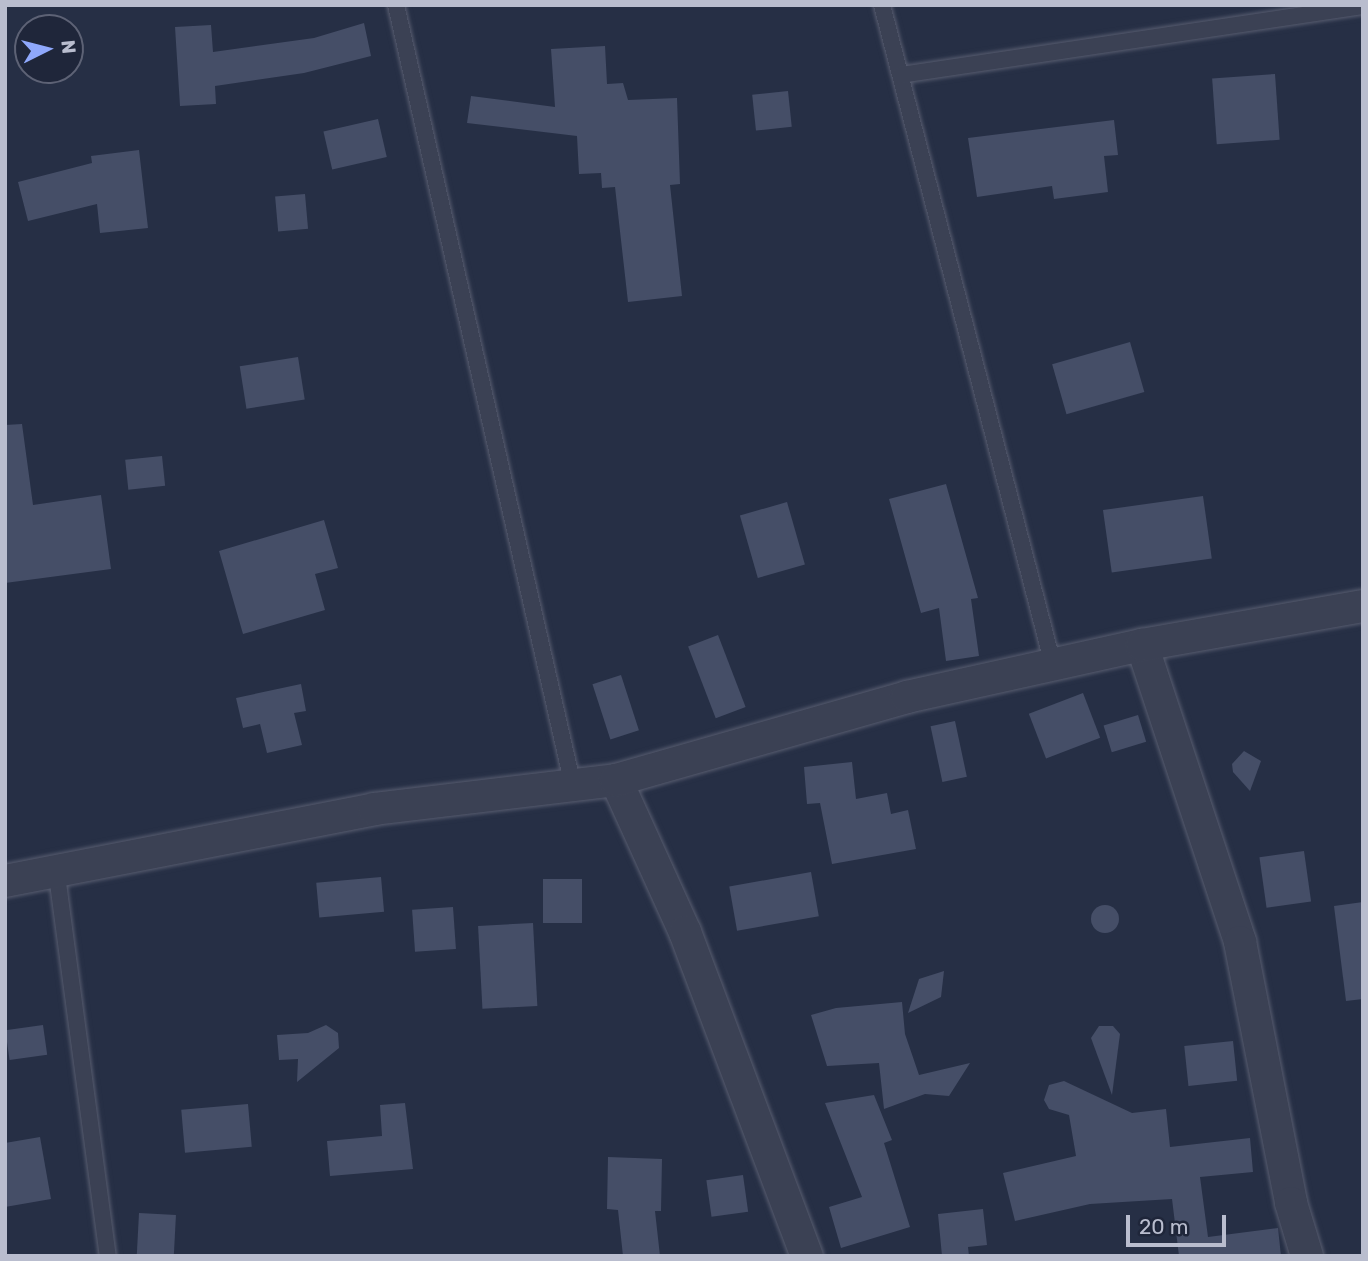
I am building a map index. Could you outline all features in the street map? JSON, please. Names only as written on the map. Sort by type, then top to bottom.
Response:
[{"type":"street","points":[[5,881],[56,868],[374,809],[616,779],[907,697],[1142,645],[1363,606]]},
{"type":"street","points":[[1142,645],[1240,942],[1291,1203],[1307,1256]]},
{"type":"street","points":[[616,779],[685,932],[807,1256]]},
{"type":"lane","points":[[396,5],[573,786]]},
{"type":"lane","points":[[882,5],[1053,665]]},
{"type":"lane","points":[[901,75],[1363,6]]},
{"type":"lane","points":[[56,868],[108,1256]]},
{"type":"building","points":[[364,23],[371,56],[304,73],[215,86],[216,104],[180,106],[175,27],[211,25],[213,52],[314,38]]},
{"type":"building","points":[[605,46],[607,84],[623,83],[628,100],[677,98],[680,184],[670,185],[682,296],[628,302],[615,187],[602,188],[601,173],[579,174],[577,136],[467,123],[471,96],[555,107],[551,49]]},
{"type":"building","points":[[1275,74],[1280,140],[1217,144],[1212,78]]},
{"type":"building","points":[[788,91],[792,127],[756,131],[752,95]]},
{"type":"building","points":[[378,119],[387,157],[332,170],[323,132]]},
{"type":"building","points":[[1114,120],[1118,155],[1104,156],[1108,192],[1054,199],[1052,186],[977,197],[968,138]]},
{"type":"building","points":[[139,150],[148,228],[100,233],[97,204],[28,221],[18,182],[92,163],[91,156]]},
{"type":"building","points":[[305,194],[308,229],[278,231],[275,197]]},
{"type":"building","points":[[1130,342],[1144,392],[1066,414],[1052,364]]},
{"type":"building","points":[[298,357],[305,399],[246,409],[240,366]]},
{"type":"building","points":[[22,424],[33,505],[101,495],[111,569],[5,583],[5,425]]},
{"type":"building","points":[[162,456],[165,486],[128,490],[125,460]]},
{"type":"building","points":[[946,484],[978,598],[971,599],[979,656],[946,661],[939,608],[921,613],[889,499]]},
{"type":"building","points":[[1203,496],[1212,558],[1112,572],[1103,510]]},
{"type":"building","points":[[787,502],[805,564],[758,578],[740,516]]},
{"type":"building","points":[[324,520],[338,568],[315,574],[325,610],[243,634],[219,551]]},
{"type":"building","points":[[718,635],[746,707],[716,718],[688,646]]},
{"type":"building","points":[[621,675],[639,730],[610,739],[592,684]]},
{"type":"building","points":[[301,684],[306,711],[294,713],[302,745],[267,753],[260,724],[243,728],[236,698]]},
{"type":"building","points":[[1083,693],[1100,738],[1046,759],[1029,714]]},
{"type":"building","points":[[1138,715],[1146,742],[1112,752],[1104,726]]},
{"type":"building","points":[[955,721],[967,777],[942,782],[931,726]]},
{"type":"building","points":[[1244,751],[1261,761],[1250,791],[1233,772],[1232,764]]},
{"type":"building","points":[[852,762],[856,799],[887,793],[891,814],[908,810],[916,849],[832,864],[820,803],[807,804],[804,767]]},
{"type":"building","points":[[1304,851],[1311,902],[1267,908],[1259,857]]},
{"type":"building","points":[[811,872],[819,916],[737,931],[729,886]]},
{"type":"building","points":[[381,877],[384,912],[319,918],[316,883]]},
{"type":"building","points":[[543,879],[582,879],[582,923],[543,923]]},
{"type":"building","points":[[1363,902],[1363,999],[1346,1001],[1334,906]]},
{"type":"building","points":[[1105,905],[1115,909],[1119,919],[1115,929],[1105,933],[1095,929],[1091,919],[1095,909]]},
{"type":"building","points":[[453,907],[456,949],[415,952],[412,910]]},
{"type":"building","points":[[533,923],[537,1006],[482,1009],[478,926]]},
{"type":"building","points":[[944,971],[941,997],[908,1013],[919,979]]},
{"type":"building","points":[[902,1002],[905,1034],[919,1075],[970,1063],[949,1096],[925,1094],[884,1109],[879,1063],[827,1066],[811,1015],[836,1008]]},
{"type":"building","points":[[43,1025],[47,1055],[10,1060],[5,1030]]},
{"type":"building","points":[[326,1025],[338,1033],[339,1048],[297,1082],[298,1059],[279,1060],[277,1035],[308,1033]]},
{"type":"building","points":[[1099,1026],[1113,1026],[1120,1034],[1112,1095],[1091,1038]]},
{"type":"building","points":[[1233,1041],[1237,1081],[1188,1086],[1184,1046]]},
{"type":"building","points":[[1064,1081],[1132,1113],[1166,1109],[1170,1147],[1250,1138],[1253,1172],[1200,1177],[1208,1237],[1278,1228],[1281,1256],[1179,1256],[1172,1199],[1090,1204],[1015,1221],[1003,1173],[1076,1156],[1069,1115],[1049,1109],[1044,1100],[1049,1085]]},
{"type":"building","points":[[874,1095],[892,1140],[884,1143],[910,1227],[841,1248],[829,1207],[862,1197],[825,1103]]},
{"type":"building","points":[[405,1103],[413,1169],[330,1176],[327,1141],[382,1136],[380,1105]]},
{"type":"building","points":[[248,1104],[252,1147],[185,1153],[181,1110]]},
{"type":"building","points":[[40,1137],[51,1199],[5,1207],[5,1143]]},
{"type":"building","points":[[608,1157],[662,1159],[661,1211],[655,1211],[660,1256],[623,1256],[618,1210],[607,1209]]},
{"type":"building","points":[[743,1175],[748,1212],[712,1217],[706,1180]]},
{"type":"building","points":[[983,1209],[987,1245],[968,1247],[969,1256],[942,1256],[938,1214]]},
{"type":"building","points":[[139,1213],[176,1215],[174,1256],[137,1256]]}]
